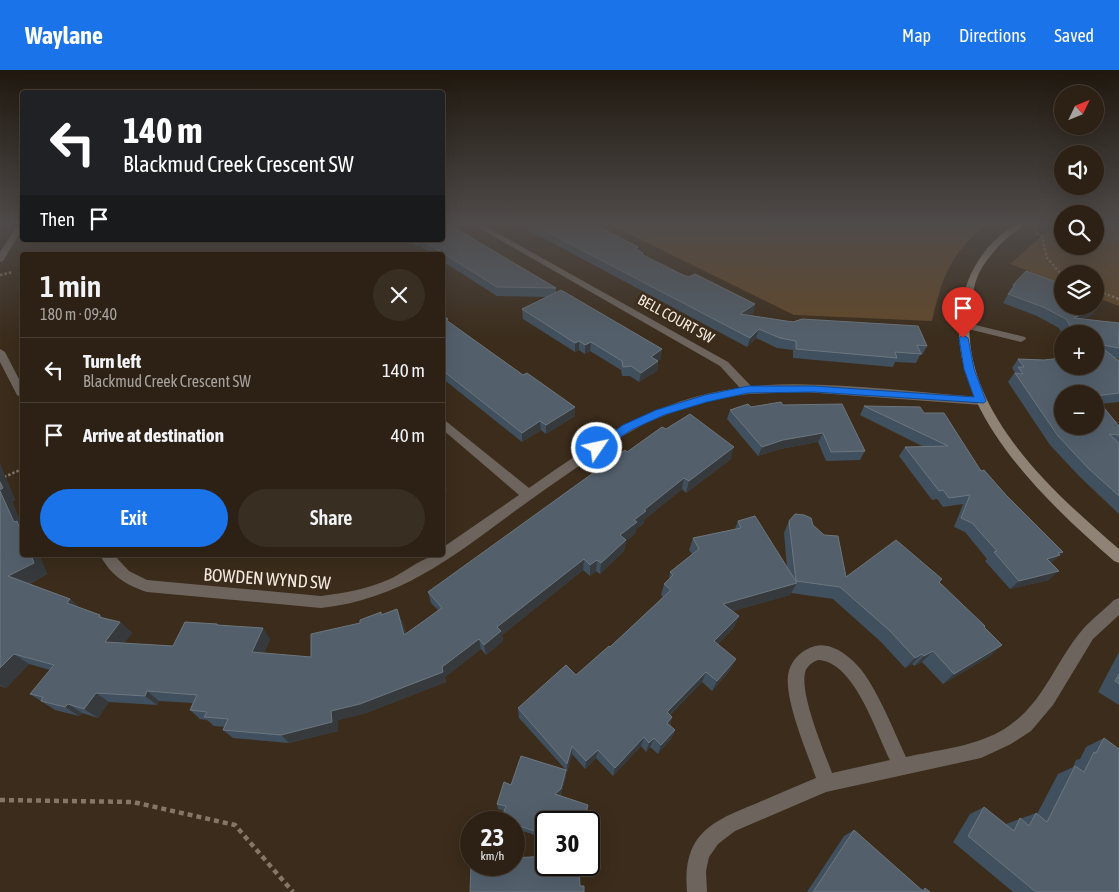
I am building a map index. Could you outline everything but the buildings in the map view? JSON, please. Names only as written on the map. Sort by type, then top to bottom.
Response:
[{"type":"street","name":"BELL COURT SW","points":[[547,263],[724,364],[748,390]]},
{"type":"street","points":[[981,263],[975,272],[964,305],[963,325],[965,352],[981,401],[1005,439],[1031,472],[1059,502],[1119,557]]},
{"type":"street","points":[[963,325],[1021,339]]},
{"type":"street","points":[[0,352],[20,391]]},
{"type":"street","points":[[11,373],[20,369]]},
{"type":"street","name":"BOWDEN WYND SW","points":[[445,552],[610,438],[641,420],[680,405],[748,390],[814,389],[981,401]]},
{"type":"street","points":[[445,425],[528,495]]},
{"type":"street","name":"BOWDEN WYND SW","points":[[108,557],[116,570],[124,576],[147,586],[321,602],[339,601],[372,593],[410,576],[438,557]]},
{"type":"street","points":[[697,892],[696,866],[703,846],[713,833],[728,824],[826,783],[982,749],[1005,738],[1025,725],[1047,699],[1088,634],[1119,605]]},
{"type":"street","points":[[826,783],[798,694],[796,676],[800,664],[807,657],[818,653],[831,655],[841,661],[861,682],[902,767]]},
{"type":"path","points":[[1104,293],[1119,298]]},
{"type":"path","points":[[0,479],[20,470]]},
{"type":"path","points":[[0,800],[133,802],[235,825],[293,892]]},
{"type":"shaded area","points":[[689,263],[952,263],[944,279],[932,321],[794,315]]},
{"type":"shaded area","points":[[1119,263],[1119,306],[1104,300],[1104,265],[1054,265],[1054,281],[1010,264]]},
{"type":"route","points":[[597,448],[627,428],[660,412],[705,398],[748,390],[779,388],[814,389],[981,401],[969,369],[963,338]]}]
